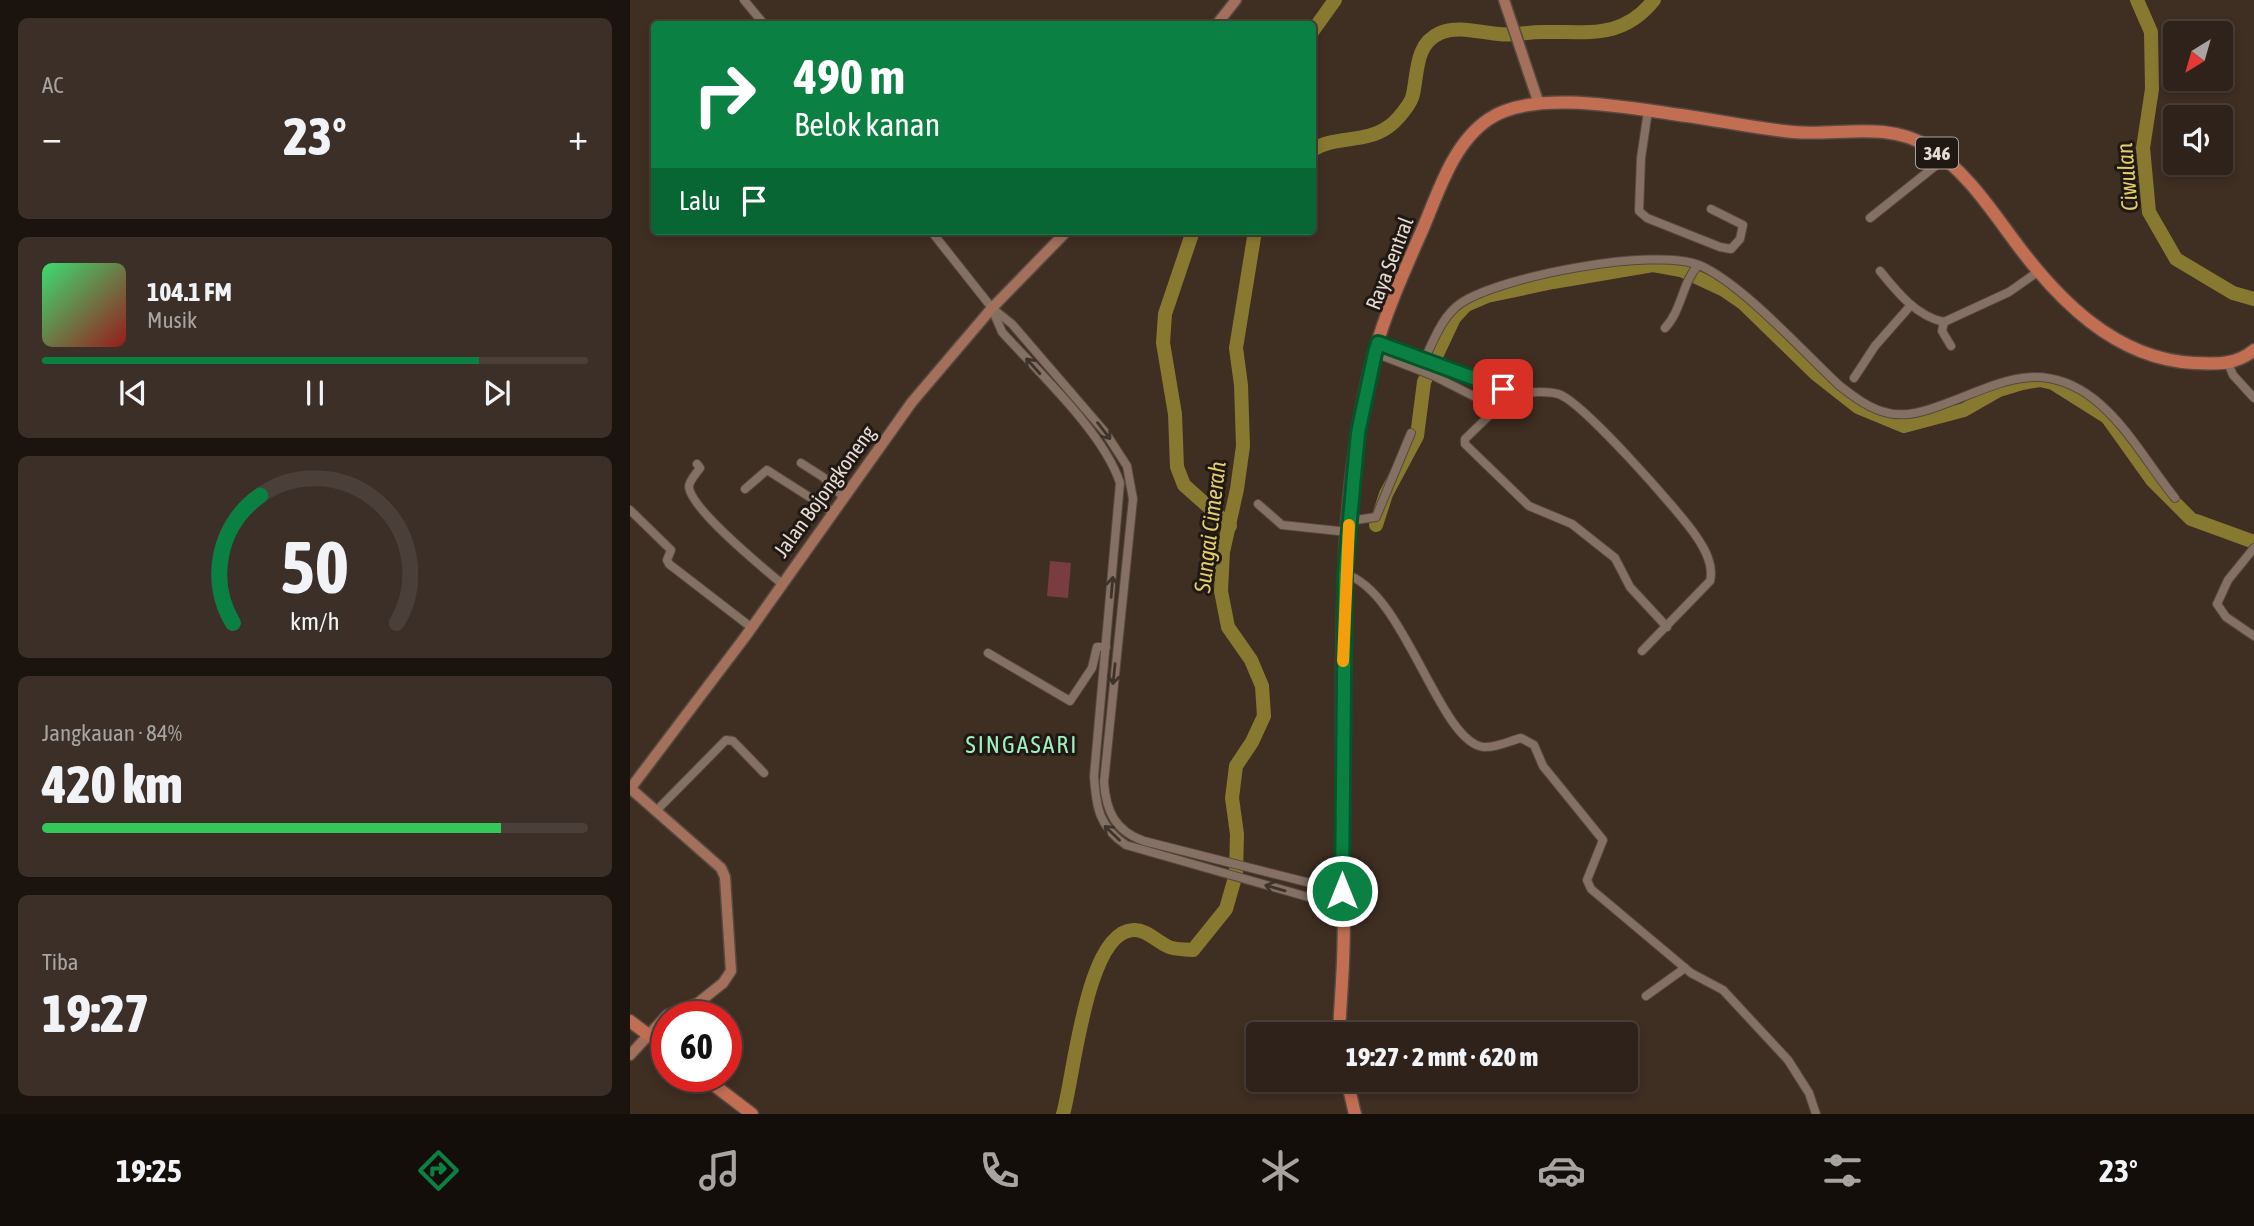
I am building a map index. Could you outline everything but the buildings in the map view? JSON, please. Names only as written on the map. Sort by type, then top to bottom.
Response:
[{"type":"main road","points":[[1219,21],[1236,0]]},
{"type":"main road","points":[[1504,0],[1538,101]]},
{"type":"main road","name":"346","points":[[1538,101],[1648,111],[1794,132],[1886,132],[1926,145],[1977,191],[2039,271],[2085,318],[2129,347],[2178,362],[2228,363],[2241,359],[2254,350]]},
{"type":"main road","name":"Raya Sentral","points":[[1339,1022],[1343,907],[1345,574],[1358,433],[1376,348],[1428,216],[1461,148],[1488,119],[1519,105],[1538,101]]},
{"type":"main road","name":"Jalan Bojongkoneng","points":[[630,789],[752,628],[781,583],[912,402],[992,308],[1063,235]]},
{"type":"main road","points":[[630,789],[721,868],[725,877],[731,971],[698,1003],[673,1012],[647,1034],[630,1055]]},
{"type":"main road","points":[[630,1021],[651,1037]]},
{"type":"main road","points":[[723,1092],[752,1114]]},
{"type":"main road","points":[[1350,1092],[1355,1114]]},
{"type":"street","points":[[744,0],[762,21]]},
{"type":"street","points":[[1648,111],[1641,158],[1639,211],[1647,218],[1731,249],[1740,239],[1743,225],[1711,209]]},
{"type":"street","points":[[1870,218],[1944,159]]},
{"type":"street","points":[[934,235],[992,308],[1012,324],[1105,432],[1129,475],[1133,499],[1122,612],[1096,803],[1105,828],[1126,845],[1343,907]]},
{"type":"street","points":[[1430,362],[1450,312],[1499,284],[1656,258],[1724,280],[1840,386],[1882,412],[1911,414],[2015,379],[2037,375],[2054,377],[2094,399],[2120,426],[2175,498]]},
{"type":"street","points":[[1880,271],[1911,305],[1927,316],[1944,321],[2009,292],[2039,271]]},
{"type":"street","points":[[1665,328],[1677,312],[1693,272]]},
{"type":"street","points":[[1854,378],[1875,346],[1911,305]]},
{"type":"street","points":[[992,308],[1002,332],[1055,390],[1114,466],[1120,483],[1106,647],[1103,737],[1106,803],[1112,818],[1132,837],[1342,891]]},
{"type":"street","points":[[1944,321],[1942,331],[1951,346]]},
{"type":"street","points":[[1376,348],[1430,362],[1514,393],[1558,394],[1569,399],[1696,536],[1712,571],[1710,581],[1642,651]]},
{"type":"street","points":[[1376,348],[1474,394],[1497,408]]},
{"type":"street","points":[[2228,363],[2234,375],[2254,398]]},
{"type":"street","points":[[1474,394],[1481,380]]},
{"type":"street","points":[[1055,390],[1064,383]]},
{"type":"street","points":[[1514,393],[1505,406],[1497,408],[1465,439],[1465,444],[1529,506],[1572,524],[1615,558],[1630,587],[1667,627]]},
{"type":"street","points":[[1258,504],[1282,525],[1349,527],[1376,517],[1383,506],[1385,490],[1411,433]]},
{"type":"street","points":[[801,463],[823,477],[844,498]]},
{"type":"street","points":[[698,464],[701,468],[691,481],[691,491],[722,533],[781,583]]},
{"type":"street","points":[[745,489],[767,470],[833,512]]},
{"type":"street","points":[[630,510],[671,550],[667,560],[669,564],[752,628]]},
{"type":"street","points":[[2252,552],[2228,580],[2217,604],[2226,617],[2254,636]]},
{"type":"street","points":[[1345,574],[1357,578],[1392,617],[1458,729],[1478,746],[1485,748],[1521,738],[1534,746],[1543,766],[1603,840],[1587,880],[1590,887],[1632,926],[1697,978],[1723,990],[1782,1052],[1803,1081],[1815,1114]]},
{"type":"street","points":[[1110,610],[1122,612]]},
{"type":"street","points":[[988,653],[1070,701],[1092,668],[1097,648],[1106,647]]},
{"type":"street","points":[[656,811],[726,740],[733,741],[764,773]]},
{"type":"street","points":[[1229,875],[1231,864]]},
{"type":"street","points":[[1646,996],[1685,968]]},
{"type":"shaded area","points":[[1050,561],[1071,563],[1068,598],[1047,596]]},
{"type":"waterway","points":[[1316,26],[1335,0]]},
{"type":"waterway","name":"Sungai Cimerah","points":[[1316,148],[1331,142],[1369,136],[1391,125],[1412,98],[1422,51],[1426,44],[1440,33],[1470,30],[1510,35],[1603,31],[1629,22],[1654,0]]},
{"type":"waterway","name":"Ciwulan","points":[[2137,0],[2151,32],[2152,89],[2143,148],[2149,212],[2176,259],[2233,293],[2254,299]]},
{"type":"waterway","points":[[1192,235],[1165,314],[1163,343],[1175,414],[1177,467],[1184,485],[1230,526]]},
{"type":"waterway","name":"Sungai Cimerah","points":[[1063,1114],[1084,1009],[1104,954],[1117,937],[1133,930],[1147,933],[1170,947],[1193,950],[1226,909],[1236,874],[1237,834],[1232,798],[1236,766],[1252,742],[1264,716],[1262,686],[1251,660],[1228,627],[1221,591],[1223,552],[1243,446],[1241,385],[1236,348],[1254,235]]},
{"type":"waterway","points":[[1376,525],[1386,494],[1417,436],[1424,382],[1454,318],[1466,305],[1487,296],[1653,265],[1681,270],[1724,290],[1743,303],[1816,374],[1858,407],[1904,426],[1964,410],[1999,390],[2022,383],[2040,380],[2053,383],[2107,417],[2152,480],[2191,519],[2254,542]]},
{"type":"slow traffic","points":[[1343,661],[1349,525]]},
{"type":"district","name":"SINGASARI","points":[[1022,744]]},
{"type":"route","points":[[1342,891],[1345,574],[1358,433],[1378,343],[1503,389]]}]
